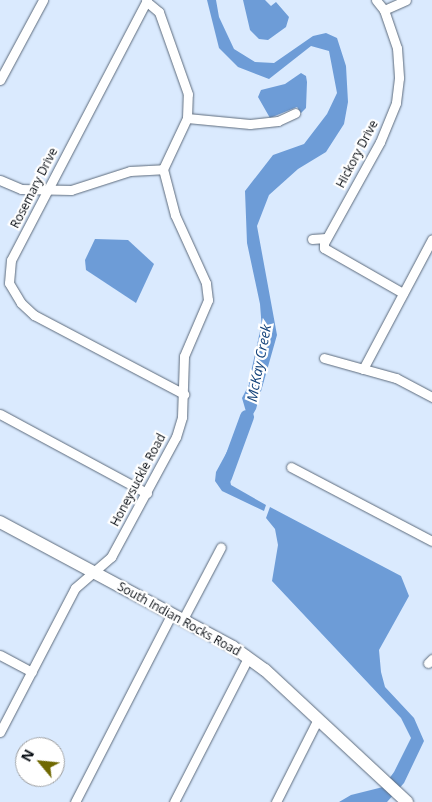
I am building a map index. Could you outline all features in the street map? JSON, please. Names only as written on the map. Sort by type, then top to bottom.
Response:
[{"type":"street","points":[[0,80],[43,0]]},
{"type":"street","name":"Hickory Drive","points":[[325,243],[380,142],[396,103],[399,78],[397,48],[384,10],[376,0]]},
{"type":"street","points":[[384,10],[406,0]]},
{"type":"street","points":[[0,180],[20,189],[45,192],[71,190],[130,171],[163,169],[187,118],[188,94],[159,12],[146,1]]},
{"type":"street","name":"Rosemary Drive","points":[[146,1],[11,260],[9,284],[14,294],[34,315],[184,394]]},
{"type":"street","points":[[187,118],[250,124],[278,121],[295,113]]},
{"type":"street","name":"Honeysuckle Road","points":[[0,732],[75,588],[96,573],[111,557],[176,437],[184,394],[184,356],[208,300],[206,283],[172,206],[163,169]]},
{"type":"street","points":[[312,239],[325,243],[403,293]]},
{"type":"street","points":[[363,369],[432,239]]},
{"type":"street","points":[[324,358],[396,378],[432,397]]},
{"type":"street","points":[[0,414],[146,493]]},
{"type":"street","points":[[291,467],[432,541]]},
{"type":"street","name":"South Indian Rocks Road","points":[[0,522],[183,619],[248,658],[318,719],[402,798]]},
{"type":"street","points":[[183,619],[221,547]]},
{"type":"street","points":[[75,802],[172,613]]},
{"type":"street","points":[[0,655],[32,672]]},
{"type":"street","points":[[174,802],[248,658]]},
{"type":"street","points":[[276,802],[318,719]]},
{"type":"water","points":[[207,0],[216,0],[219,17],[234,49],[255,62],[274,63],[313,36],[326,33],[337,38],[346,66],[348,102],[344,124],[326,152],[298,169],[269,195],[257,226],[277,335],[256,409],[235,446],[228,471],[231,485],[266,505],[264,511],[222,491],[215,481],[216,472],[247,415],[242,398],[264,356],[260,304],[247,243],[245,191],[273,155],[304,144],[327,114],[337,93],[329,51],[311,46],[269,79],[238,67],[219,48]]},
{"type":"water","points":[[243,0],[265,0],[271,6],[276,2],[289,17],[286,27],[268,40],[259,39],[250,30]]},
{"type":"water","points":[[301,73],[306,76],[307,82],[306,108],[301,113],[297,107],[270,118],[258,97],[261,90],[285,84]]},
{"type":"water","points":[[95,239],[128,240],[154,264],[136,303],[86,270],[85,260]]},
{"type":"water","points":[[270,507],[401,576],[409,596],[379,650],[381,672],[385,687],[414,718],[424,741],[404,783],[387,802],[339,802],[351,795],[383,787],[394,772],[411,738],[401,718],[272,581],[278,545],[275,529],[266,518]]},
{"type":"waterway","name":"McKay Creek","points":[[256,382],[267,332]]},
{"type":"waterway","name":"McKay Creek","points":[[225,477],[247,417]]}]
